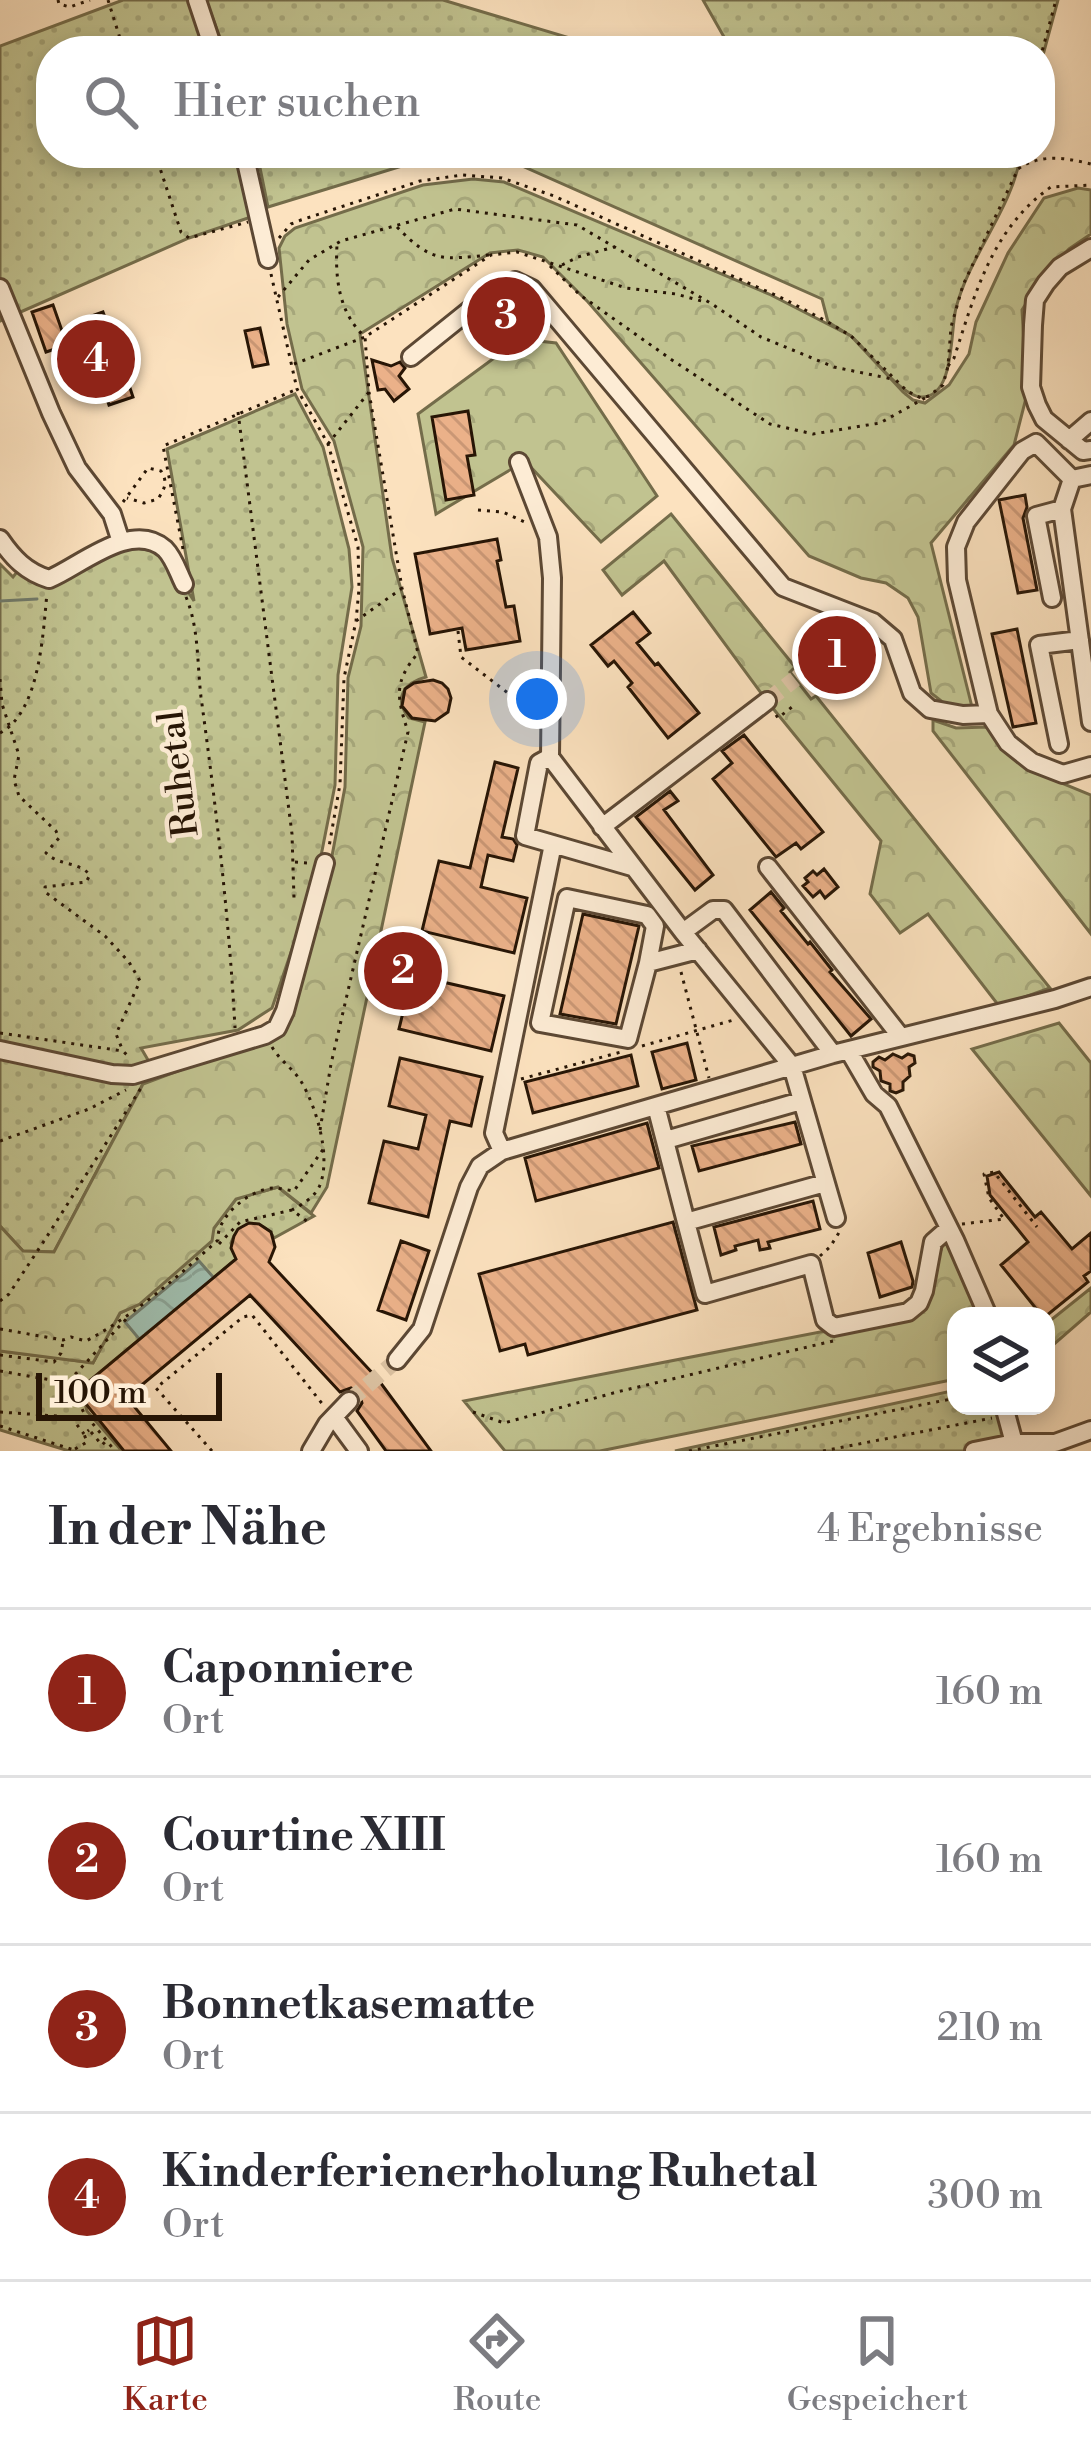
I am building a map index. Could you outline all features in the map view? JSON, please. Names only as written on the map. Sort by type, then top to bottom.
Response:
[{"type":"lane","points":[[197,0],[209,36]]},
{"type":"lane","points":[[247,168],[268,259]]},
{"type":"lane","points":[[1091,248],[1060,267],[1035,300],[1031,387],[1044,419],[1083,451],[1091,450]]},
{"type":"lane","points":[[411,357],[497,288],[515,281],[532,289],[783,587],[873,622],[893,639],[912,693],[930,709],[989,714]]},
{"type":"lane","points":[[0,288],[77,468],[112,514],[121,542]]},
{"type":"lane","points":[[1070,440],[1091,421]]},
{"type":"lane","points":[[1072,479],[1036,443],[1022,451],[966,522],[956,547],[957,580],[989,714],[1008,743],[1032,762],[1064,773],[1091,766]]},
{"type":"lane","points":[[519,462],[548,537],[552,578],[550,757],[792,1066],[836,1218]]},
{"type":"lane","points":[[1072,479],[1091,475]]},
{"type":"lane","points":[[1072,479],[1063,509],[1091,722]]},
{"type":"lane","points":[[1052,598],[1036,516],[1063,509]]},
{"type":"lane","points":[[0,539],[22,565],[49,579],[121,542],[145,540],[171,556],[188,589]]},
{"type":"lane","points":[[1059,744],[1039,645],[1080,640]]},
{"type":"lane","points":[[602,827],[767,700]]},
{"type":"lane","points":[[550,757],[539,763],[526,836],[633,867]]},
{"type":"lane","points":[[502,1151],[494,1133],[553,844]]},
{"type":"lane","points":[[0,1050],[133,1075],[277,1028],[285,1011],[317,863]]},
{"type":"lane","points":[[768,867],[901,1037]]},
{"type":"lane","points":[[567,898],[647,915],[655,926],[648,963],[628,1039],[540,1023],[567,898]]},
{"type":"lane","points":[[683,932],[712,910],[724,910],[888,1106],[984,1307]]},
{"type":"lane","points":[[648,963],[698,950]]},
{"type":"lane","points":[[397,1360],[422,1329],[469,1187],[480,1166],[502,1151],[792,1066],[1091,986]]},
{"type":"lane","points":[[666,1140],[801,1101]]},
{"type":"lane","points":[[656,1106],[705,1294],[811,1264],[825,1320],[834,1327],[908,1312],[924,1291],[933,1241],[949,1228]]},
{"type":"lane","points":[[686,1222],[825,1183]]},
{"type":"lane","points":[[311,1451],[349,1401]]},
{"type":"lane","points":[[1006,1415],[1014,1443]]},
{"type":"lane","points":[[334,1418],[359,1451]]},
{"type":"lane","points":[[974,1451],[1014,1443],[1055,1443],[1091,1430]]},
{"type":"path","points":[[58,0],[70,7],[90,0]]},
{"type":"path","points":[[108,0],[119,36]]},
{"type":"path","points":[[1046,36],[1056,0]]},
{"type":"path","points":[[1055,158],[1091,164]]},
{"type":"path","points":[[160,168],[181,232],[189,238],[257,219]]},
{"type":"path","points":[[544,261],[580,295],[770,424],[813,434],[880,423],[943,385],[963,285],[1020,168]]},
{"type":"path","points":[[295,862],[317,863],[340,784],[344,678],[359,589],[358,547],[328,444],[297,389],[276,299],[268,259],[283,231],[301,220],[420,181],[502,178],[554,196],[784,299],[850,336],[914,395],[929,396]]},
{"type":"path","points":[[948,366],[986,265],[1019,219],[1051,187],[1091,185]]},
{"type":"path","points":[[276,299],[309,260],[337,243],[455,209],[578,225],[761,337],[834,368],[894,379]]},
{"type":"path","points":[[396,225],[434,256],[456,260],[491,255]]},
{"type":"path","points":[[292,365],[365,337],[345,311],[335,274],[337,243]]},
{"type":"path","points":[[560,267],[617,247]]},
{"type":"path","points":[[184,555],[163,446],[297,389]]},
{"type":"path","points":[[320,1130],[408,732],[396,694],[408,664],[418,653],[402,588],[369,392]]},
{"type":"path","points":[[238,412],[295,862],[294,899]]},
{"type":"path","points":[[112,514],[148,468],[168,479]]},
{"type":"path","points":[[127,498],[144,503],[158,499],[168,479]]},
{"type":"path","points":[[478,510],[503,512],[525,521],[537,537]]},
{"type":"path","points":[[0,733],[16,722],[30,694],[49,579]]},
{"type":"path","points":[[356,621],[402,588]]},
{"type":"path","points":[[188,589],[194,616]]},
{"type":"path","name":"Ruhetal","points":[[188,589],[185,596],[194,616],[240,1043]]},
{"type":"path","points":[[458,631],[461,657],[549,724]]},
{"type":"path","points":[[0,679],[2,704],[19,755],[19,796],[56,831],[59,838],[46,853],[90,875],[86,882],[45,886],[45,892],[105,936],[140,981],[116,1034],[123,1051],[142,1072]]},
{"type":"path","points":[[676,956],[712,1091]]},
{"type":"path","points":[[0,1034],[123,1051]]},
{"type":"path","points":[[219,1244],[240,1222],[292,1210],[320,1187],[324,1148],[320,1130],[303,1084],[265,1035]]},
{"type":"path","points":[[0,1141],[143,1084],[46,1238],[0,1301]]},
{"type":"path","points":[[0,1330],[86,1341],[110,1328],[121,1316],[142,1307],[218,1240],[219,1226],[240,1203],[269,1188],[294,1191],[324,1148]]},
{"type":"path","points":[[949,1228],[1004,1219],[989,1198],[984,1174],[994,1172],[1037,1227]]},
{"type":"path","points":[[292,1210],[308,1222]]},
{"type":"path","points":[[811,1264],[840,1232],[836,1218]]},
{"type":"path","points":[[212,1451],[156,1388],[243,1317],[252,1315],[334,1418]]},
{"type":"path","points":[[68,1383],[129,1316]]},
{"type":"path","points":[[473,1412],[504,1424],[848,1337]]},
{"type":"path","points":[[0,1355],[54,1362],[63,1340]]},
{"type":"path","points":[[0,1371],[68,1383],[84,1413],[115,1451]]},
{"type":"path","points":[[688,1451],[947,1400]]},
{"type":"path","points":[[0,1412],[71,1417],[87,1442],[75,1450],[0,1426]]},
{"type":"path","points":[[824,1451],[987,1415]]},
{"type":"path","points":[[84,1434],[89,1430],[102,1444],[106,1441]]},
{"type":"green space","points":[[123,0],[195,0],[207,36],[36,36],[36,168],[243,168],[254,216],[189,238],[0,321],[0,46]]},
{"type":"green space","points":[[206,0],[443,0],[563,36],[219,36]]},
{"type":"green space","points":[[703,0],[1058,0],[1048,36],[723,36]]},
{"type":"green space","points":[[260,168],[395,168],[268,207]]},
{"type":"green space","points":[[527,168],[1017,168],[962,288],[946,375],[933,394],[914,395],[885,373],[852,337],[828,322],[822,299]]},
{"type":"green space","points":[[473,179],[504,182],[769,294],[851,336],[903,392],[925,403],[949,385],[969,354],[976,322],[1008,253],[1044,198],[1078,188],[1091,190],[1091,234],[1044,276],[1022,310],[1027,394],[1014,445],[931,543],[972,707],[945,704],[931,693],[918,617],[908,598],[886,583],[809,556],[588,302],[543,257],[518,250],[490,253],[360,334],[392,558],[426,677],[407,687],[402,704],[409,718],[425,722],[327,1187],[311,1213],[278,1187],[236,1199],[214,1228],[212,1241],[140,1304],[120,1313],[93,1363],[0,1351],[0,1226],[23,1251],[54,1252],[143,1084],[266,1038],[328,877],[345,787],[348,678],[361,626],[363,547],[334,441],[302,389],[287,324],[279,248],[295,228],[423,185]]},
{"type":"green space","points":[[520,339],[556,343],[657,496],[601,542],[525,461],[436,514],[418,414]]},
{"type":"green space","points":[[295,394],[323,447],[349,549],[352,587],[338,675],[335,785],[317,876],[272,1008],[238,1030],[141,1048],[158,1077],[143,1084],[54,1252],[23,1251],[0,1226],[0,564],[13,577],[20,568],[32,577],[122,546],[162,552],[194,601],[167,449]]},
{"type":"green space","points":[[671,514],[795,667],[790,672],[811,699],[816,696],[1050,988],[999,1006],[928,914],[900,933],[870,894],[881,841],[767,701],[664,561],[622,595],[603,570]]},
{"type":"green space","points":[[933,720],[956,728],[987,727],[1037,773],[1091,795],[1091,934],[933,731]]},
{"type":"green space","points":[[1059,1023],[1091,1063],[1091,1196],[972,1049]]},
{"type":"green space","points":[[278,1187],[314,1216],[274,1238],[257,1225],[239,1230],[231,1243],[236,1259],[87,1383],[82,1392],[87,1411],[122,1451],[69,1451],[0,1430],[0,1351],[93,1363],[120,1313],[140,1304],[236,1199]]},
{"type":"green space","points":[[946,1236],[979,1307],[947,1307],[947,1381],[600,1451],[505,1451],[464,1401],[908,1315],[923,1300]]},
{"type":"green space","points":[[1091,1288],[1091,1312],[1055,1343],[1055,1317]]},
{"type":"green space","points":[[947,1392],[947,1415],[1006,1415],[1014,1443],[977,1451],[675,1451]]},
{"type":"water","points":[[199,1261],[214,1278],[140,1340],[125,1322]]},
{"type":"building","points":[[53,305],[67,345],[46,352],[32,312]]},
{"type":"building","points":[[508,307],[525,330],[510,341],[497,340],[486,325]]},
{"type":"building","points":[[103,312],[113,339],[103,342],[115,377],[125,373],[133,397],[109,405],[103,387],[94,390],[79,345],[91,341],[83,319]]},
{"type":"building","points":[[260,328],[268,364],[253,367],[245,331]]},
{"type":"building","points":[[372,360],[391,366],[400,362],[405,368],[399,376],[409,389],[394,401],[385,389],[378,390]]},
{"type":"building","points":[[468,411],[475,455],[467,456],[474,495],[446,500],[432,417]]},
{"type":"building","points":[[1025,495],[1023,518],[1037,590],[1018,593],[999,500]]},
{"type":"building","points":[[497,539],[506,607],[514,606],[520,641],[466,650],[462,628],[430,634],[415,554]]},
{"type":"building","points":[[633,612],[650,633],[637,643],[699,713],[668,738],[614,661],[608,666],[591,645]]},
{"type":"building","points":[[845,625],[866,633],[874,644],[827,686],[815,678],[804,658]]},
{"type":"building","points":[[1017,629],[1036,723],[1013,727],[992,634]]},
{"type":"building","points":[[433,680],[448,689],[448,712],[435,721],[412,718],[402,706],[405,689]]},
{"type":"building","points":[[744,735],[823,832],[801,849],[796,843],[776,857],[713,779],[732,763],[722,751]]},
{"type":"building","points":[[495,762],[518,768],[502,837],[517,845],[513,861],[488,855],[481,887],[527,898],[514,953],[422,931],[439,861],[470,868]]},
{"type":"building","points":[[670,791],[678,801],[664,810],[713,875],[695,890],[636,817]]},
{"type":"building","points":[[824,869],[838,887],[825,898],[820,891],[813,897],[803,886],[808,882],[805,878]]},
{"type":"building","points":[[771,892],[784,908],[781,911],[871,1019],[851,1036],[750,910]]},
{"type":"building","points":[[583,914],[639,926],[616,1024],[560,1014]]},
{"type":"building","points":[[412,975],[504,996],[491,1051],[399,1029]]},
{"type":"building","points":[[687,1043],[696,1080],[662,1089],[652,1052]]},
{"type":"building","points":[[893,1054],[914,1056],[915,1063],[909,1067],[903,1090],[896,1093],[873,1067],[879,1057],[885,1060]]},
{"type":"building","points":[[631,1055],[638,1086],[533,1113],[525,1082]]},
{"type":"building","points":[[400,1058],[482,1077],[471,1126],[450,1121],[428,1217],[369,1203],[384,1141],[418,1149],[426,1115],[389,1106]]},
{"type":"building","points":[[795,1122],[801,1144],[699,1171],[692,1146]]},
{"type":"building","points":[[647,1123],[659,1168],[536,1201],[525,1158]]},
{"type":"building","points":[[999,1172],[1035,1217],[1041,1212],[1072,1249],[1091,1233],[1091,1271],[1084,1276],[1088,1282],[1055,1309],[1035,1307],[1001,1265],[1028,1242],[990,1195],[987,1176]]},
{"type":"building","points":[[813,1201],[820,1229],[768,1242],[770,1248],[760,1250],[758,1240],[721,1255],[714,1227]]},
{"type":"building","points":[[673,1222],[697,1310],[528,1355],[525,1344],[500,1351],[479,1274]]},
{"type":"building","points":[[249,1223],[271,1232],[275,1247],[269,1262],[377,1378],[431,1451],[386,1451],[357,1411],[362,1403],[359,1393],[351,1388],[340,1392],[250,1295],[132,1393],[132,1404],[171,1451],[124,1451],[86,1404],[82,1392],[87,1383],[236,1259],[231,1248],[234,1236]]},
{"type":"building","points":[[401,1241],[429,1251],[406,1320],[378,1310]]},
{"type":"building","points":[[901,1242],[912,1287],[880,1297],[868,1253]]},
{"type":"waterway","points":[[0,601],[37,599]]},
{"type":"tunnel","points":[[767,701],[795,679]]},
{"type":"tunnel","points":[[349,1401],[397,1360]]},
{"type":"place","name":"Bonnetkasematte","points":[[506,316]]},
{"type":"place","name":"Kinderferienerholung Ruhetal","points":[[96,359]]},
{"type":"place","name":"Caponniere","points":[[837,655]]},
{"type":"place","name":"Courtine XIII","points":[[403,971]]}]
